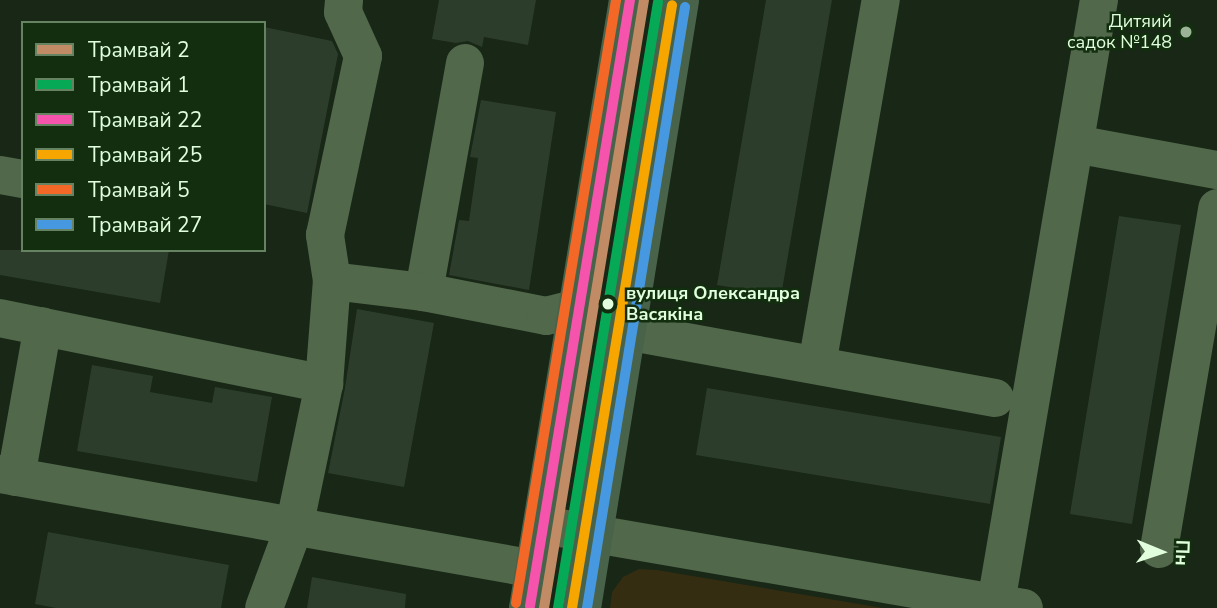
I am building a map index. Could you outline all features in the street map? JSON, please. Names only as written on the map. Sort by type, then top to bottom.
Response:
[{"type":"main road","points":[[528,608],[628,0]]},
{"type":"main road","points":[[582,608],[680,0]]},
{"type":"street","points":[[264,608],[294,527],[324,384],[332,281],[325,235],[363,56],[343,12],[344,0]]},
{"type":"street","points":[[817,365],[881,0]]},
{"type":"street","points":[[542,525],[1010,606],[1075,144],[1099,0]]},
{"type":"street","points":[[424,292],[465,63]]},
{"type":"street","points":[[1075,144],[1217,170]]},
{"type":"street","points":[[0,175],[21,179]]},
{"type":"street","points":[[1158,549],[1217,208]]},
{"type":"street","points":[[332,281],[424,292],[547,316],[577,309]]},
{"type":"street","points":[[0,318],[324,384]]},
{"type":"street","points":[[43,326],[8,475],[535,569]]},
{"type":"street","points":[[626,331],[995,398]]},
{"type":"shaded area","points":[[639,569],[883,608],[610,608],[612,592],[623,577]]},
{"type":"building","points":[[439,0],[536,0],[528,45],[484,37],[482,47],[468,41],[456,43],[432,39]]},
{"type":"building","points":[[766,0],[832,0],[781,296],[717,285]]},
{"type":"building","points":[[266,27],[332,41],[338,54],[307,213],[266,204]]},
{"type":"building","points":[[481,100],[556,112],[529,290],[449,275],[459,220],[469,221],[478,158],[470,157]]},
{"type":"building","points":[[1119,216],[1181,225],[1132,524],[1070,514]]},
{"type":"building","points":[[0,250],[169,252],[160,303],[0,275]]},
{"type":"building","points":[[357,309],[434,323],[404,487],[328,473]]},
{"type":"building","points":[[92,365],[153,376],[150,392],[212,403],[215,387],[272,397],[257,482],[77,451]]},
{"type":"building","points":[[707,388],[1001,437],[990,504],[696,455]]},
{"type":"building","points":[[48,532],[229,565],[221,608],[56,608],[35,604]]},
{"type":"building","points":[[312,577],[406,594],[405,608],[307,608]]},
{"type":"tram line","name":"5","points":[[516,603],[616,0]]},
{"type":"tram line","name":"22","points":[[530,606],[630,0]]},
{"type":"tram line","name":"2","points":[[544,608],[644,0]]},
{"type":"tram line","name":"1","points":[[558,608],[658,2]]},
{"type":"tram line","name":"25","points":[[572,608],[672,5]]},
{"type":"tram line","name":"27","points":[[587,608],[685,7]]},
{"type":"place","name":"Дитяий садок №148","points":[[1186,32]]},
{"type":"place","name":"вулиця Олександра Васякіна","points":[[608,304]]}]
